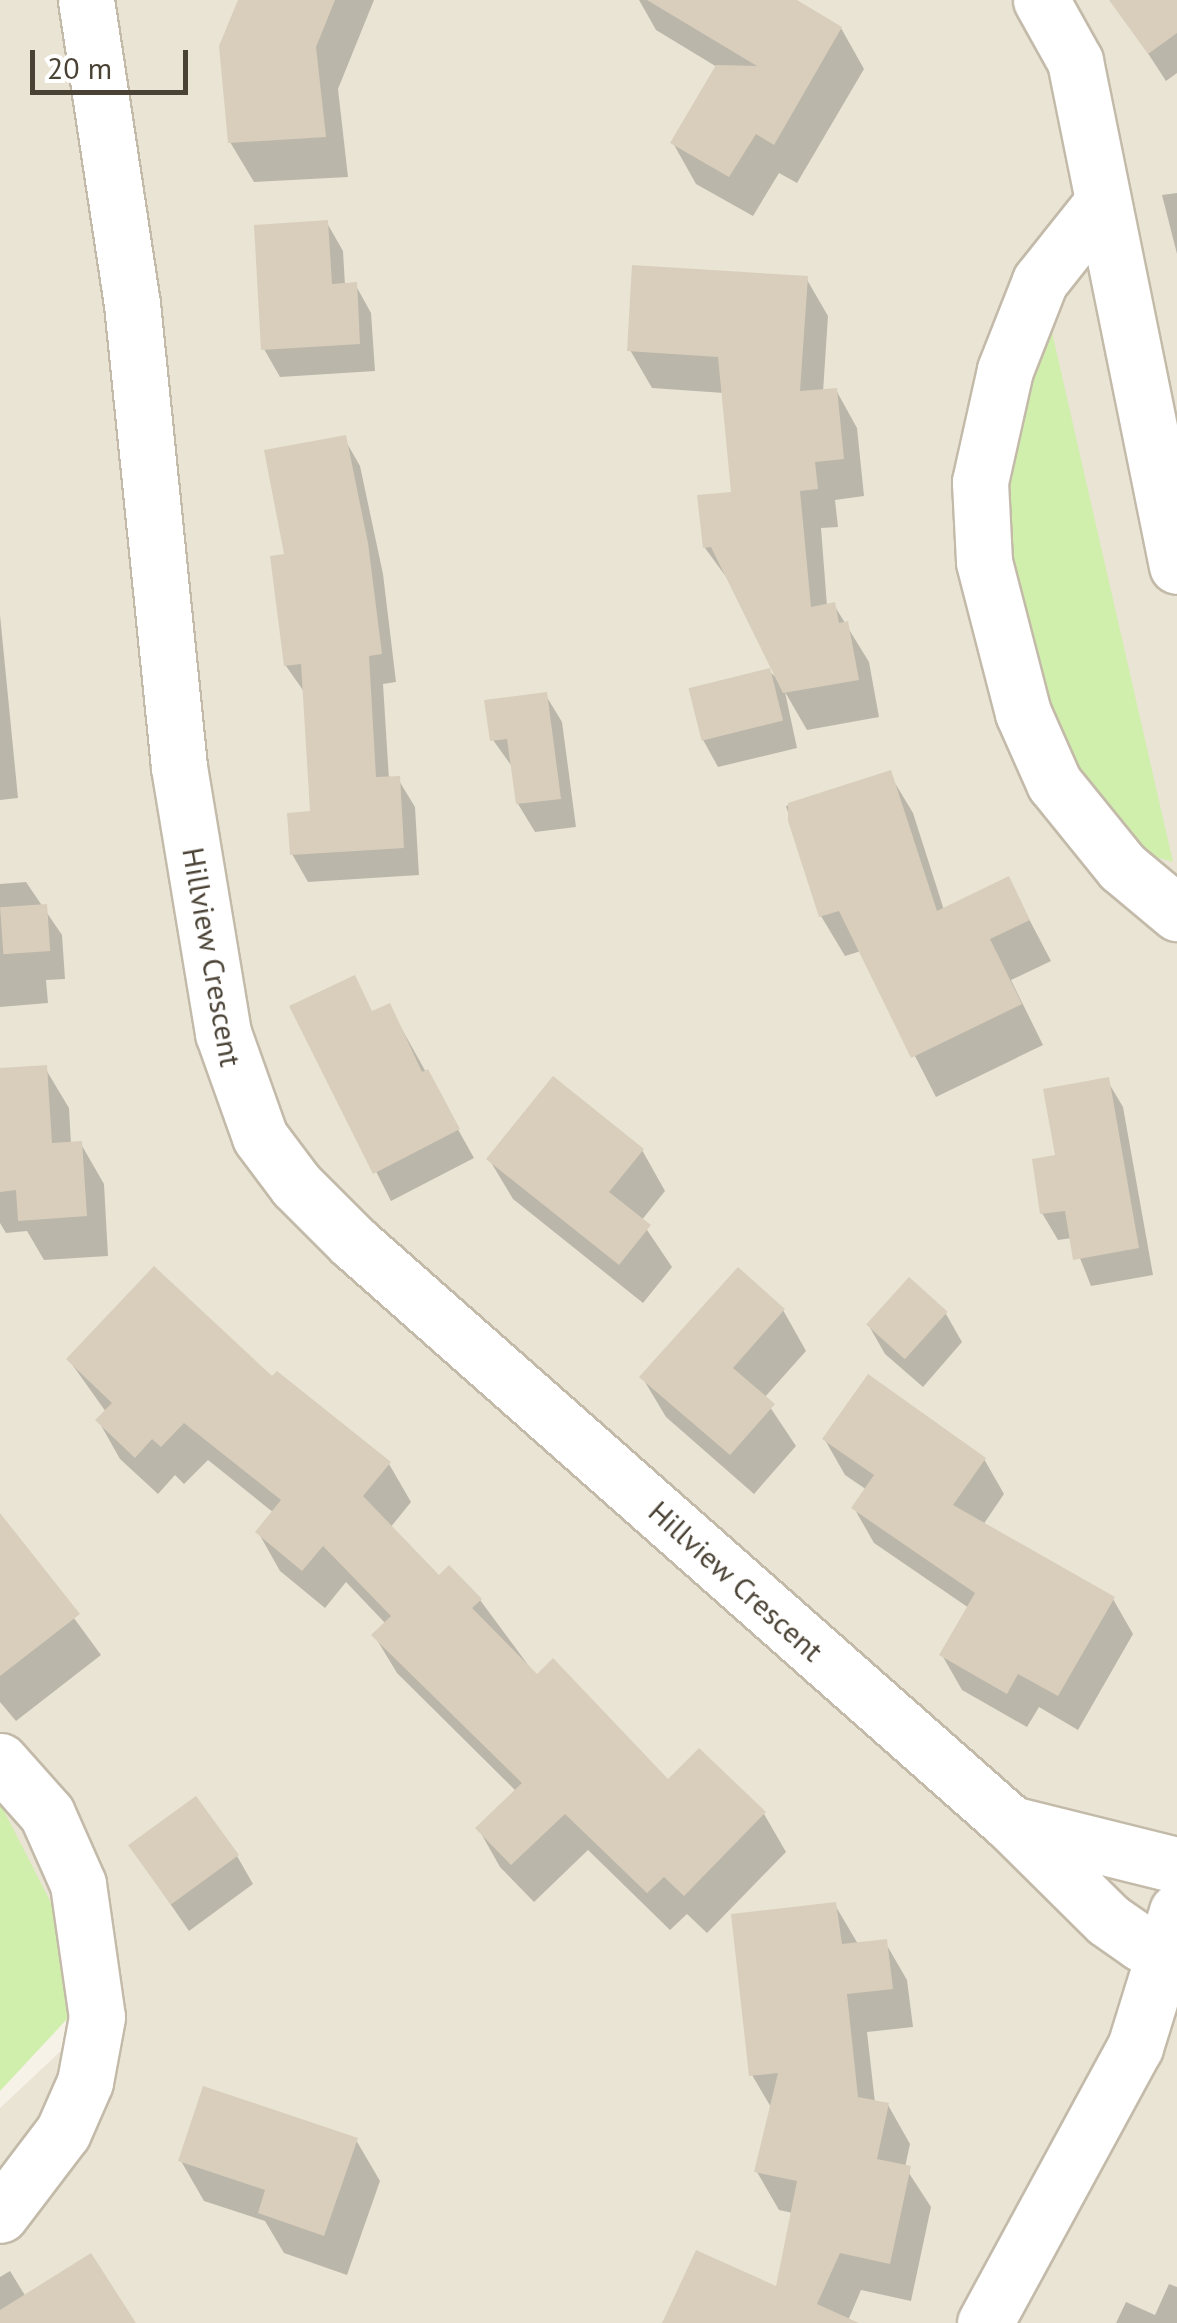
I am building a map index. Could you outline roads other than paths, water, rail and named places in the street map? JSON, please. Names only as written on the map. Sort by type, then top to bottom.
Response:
[{"type":"street","name":"Hillview Crescent","points":[[86,0],[132,304],[179,768],[222,1033],[235,1083],[260,1137],[296,1185],[353,1242],[1010,1824],[1108,1920],[1174,1939],[1134,2047],[985,2323]]},
{"type":"street","points":[[1041,0],[1075,62]]},
{"type":"street","points":[[1077,0],[1075,62],[1176,550]]},
{"type":"street","points":[[1102,202],[1040,281],[1005,370],[980,482],[984,562],[1017,694],[1054,783],[1122,867],[1177,914]]},
{"type":"street","points":[[0,1761],[48,1814],[78,1884],[97,2017],[85,2082],[62,2132],[0,2215]]},
{"type":"street","name":"Hillview Crescent","points":[[1010,1824],[1177,1866]]}]
